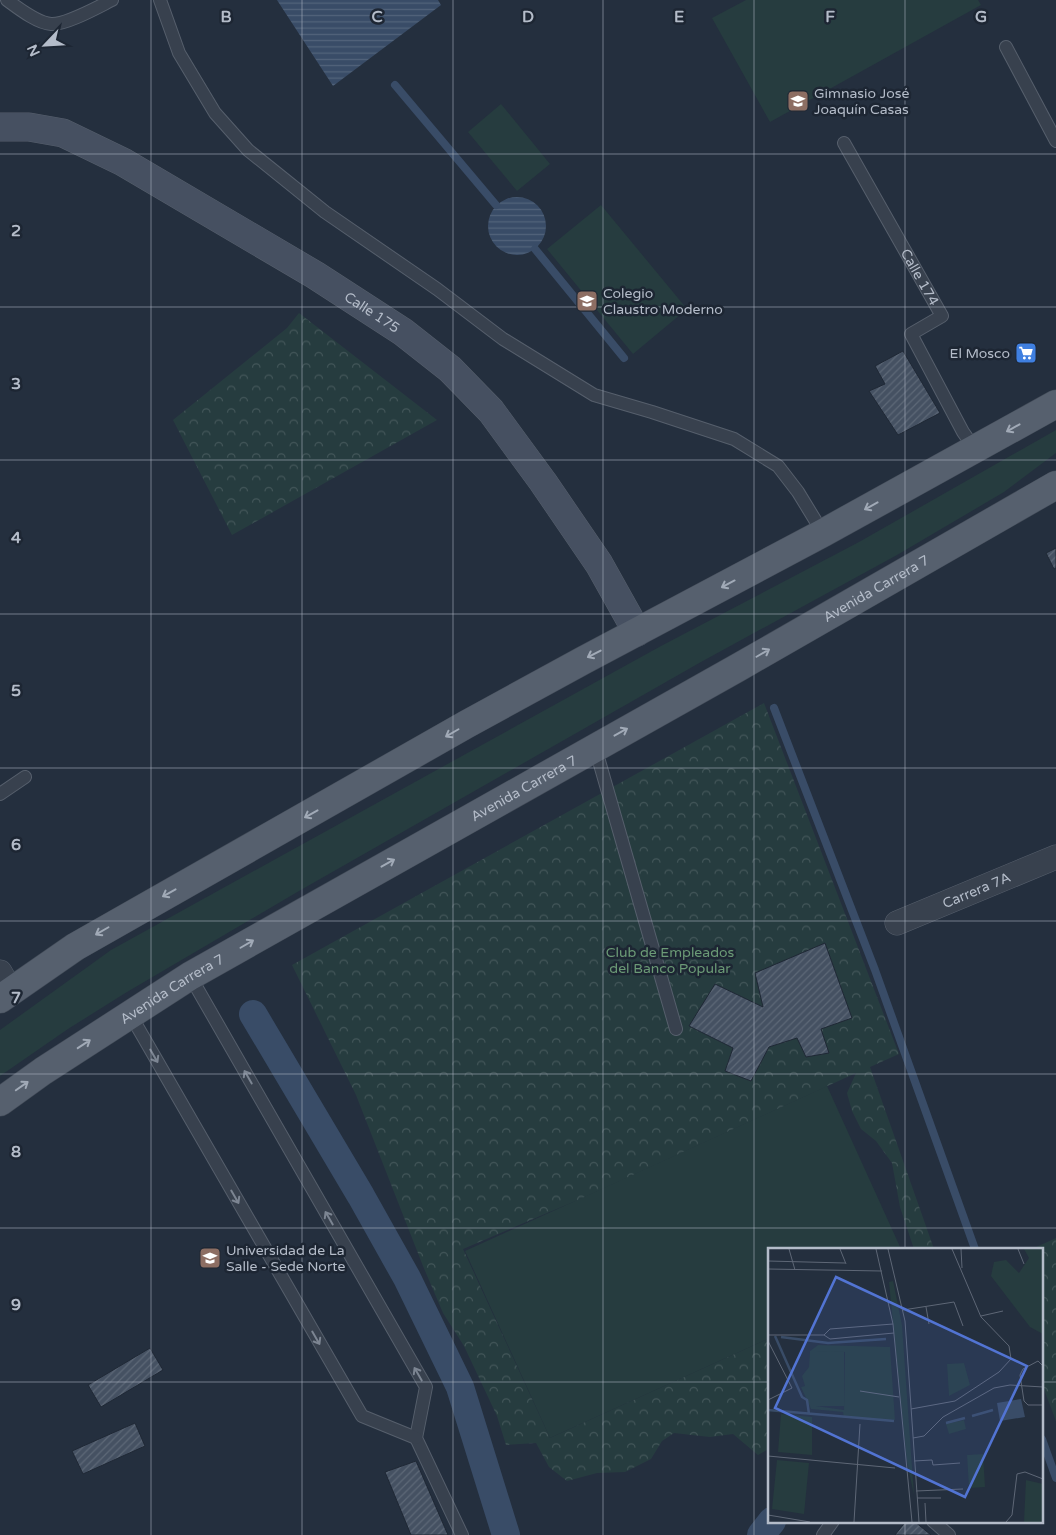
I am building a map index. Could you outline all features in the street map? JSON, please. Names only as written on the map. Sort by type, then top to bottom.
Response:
[{"type":"main road","points":[[4,987],[467,724],[824,533],[1056,404]]},
{"type":"main road","name":"Avenida Carrera 7","points":[[0,1102],[190,976],[594,747],[1053,494]]},
{"type":"street","name":"Calle 175","points":[[0,127],[29,127],[63,133],[123,162],[323,280],[403,332],[450,369],[491,411],[544,482],[599,564],[638,632]]},
{"type":"street","name":"Carrera 7A","points":[[897,923],[1056,857]]},
{"type":"lane","points":[[7,0],[25,14],[51,24],[78,18],[112,0]]},
{"type":"lane","points":[[160,0],[179,54],[215,113],[248,150],[325,212],[437,289],[503,339],[594,395],[734,439],[778,466],[798,492],[824,533]]},
{"type":"lane","points":[[1006,47],[1056,141]]},
{"type":"lane","name":"Calle 174","points":[[844,144],[942,316],[911,334],[963,432],[975,449]]},
{"type":"lane","points":[[594,747],[676,1029]]},
{"type":"lane","points":[[0,794],[25,777]]},
{"type":"lane","points":[[190,976],[426,1387],[416,1438],[462,1535]]},
{"type":"lane","points":[[130,1014],[362,1416],[416,1438]]},
{"type":"lane","points":[[823,1535],[832,1522]]},
{"type":"lane","points":[[934,1522],[949,1535]]},
{"type":"green space","points":[[746,0],[978,0],[981,5],[770,122],[712,18]]},
{"type":"green space","points":[[501,104],[550,164],[517,191],[468,132]]},
{"type":"green space","points":[[601,205],[687,309],[633,354],[547,249]]},
{"type":"green space","points":[[299,313],[437,420],[232,535],[173,420],[287,328]]},
{"type":"green space","points":[[1056,430],[1056,453],[1004,492],[897,555],[701,662],[299,891],[127,992],[68,1029],[0,1076],[0,1030],[111,950],[661,646],[859,542]]},
{"type":"green space","name":"Club de Empleados del Banco Popular","points":[[764,703],[899,1054],[870,1067],[934,1248],[914,1248],[900,1207],[892,1163],[876,1141],[861,1129],[852,1111],[847,1093],[856,1073],[580,1199],[463,1249],[550,1438],[768,1339],[768,1449],[758,1455],[733,1434],[710,1437],[674,1433],[662,1441],[651,1459],[625,1472],[597,1473],[567,1481],[549,1467],[536,1443],[506,1445],[497,1416],[464,1346],[443,1313],[356,1095],[292,965]]},
{"type":"green space","points":[[827,1086],[901,1248],[768,1248],[768,1339],[550,1438],[465,1251]]},
{"type":"green space","points":[[1056,1238],[1056,1421],[1044,1389],[1044,1248],[1034,1248]]},
{"type":"water","points":[[277,0],[438,0],[441,5],[333,86]]},
{"type":"water","points":[[517,197],[528,199],[541,210],[546,226],[544,237],[533,250],[517,255],[506,253],[493,242],[488,226],[490,215],[501,202]]},
{"type":"building","points":[[903,351],[940,413],[898,435],[869,391],[885,384],[875,366]]},
{"type":"building","points":[[1056,548],[1056,568],[1054,569],[1046,553]]},
{"type":"building","points":[[825,943],[852,1018],[821,1029],[829,1053],[806,1057],[797,1038],[769,1047],[751,1081],[725,1071],[733,1048],[689,1026],[715,984],[763,1007],[755,973]]},
{"type":"building","points":[[150,1348],[163,1370],[101,1407],[88,1385]]},
{"type":"building","points":[[135,1423],[145,1446],[83,1474],[72,1451]]},
{"type":"building","points":[[416,1461],[448,1535],[411,1535],[385,1472]]},
{"type":"building","points":[[905,1522],[915,1522],[931,1535],[895,1535]]},
{"type":"waterway","points":[[395,85],[496,205]]},
{"type":"waterway","points":[[535,249],[624,358]]},
{"type":"waterway","points":[[774,708],[875,970],[975,1248]]},
{"type":"waterway","points":[[253,1014],[361,1196],[407,1278],[460,1387],[506,1535]]},
{"type":"waterway","points":[[1044,1445],[1056,1478]]},
{"type":"waterway","points":[[761,1535],[771,1522]]},
{"type":"place","name":"Gimnasio José Joaquín Casas","points":[[798,101]]},
{"type":"place","name":"Colegio Claustro Moderno","points":[[587,301]]},
{"type":"place","name":"El Mosco","points":[[1026,353]]},
{"type":"place","name":"Universidad de La Salle - Sede Norte","points":[[210,1258]]}]
